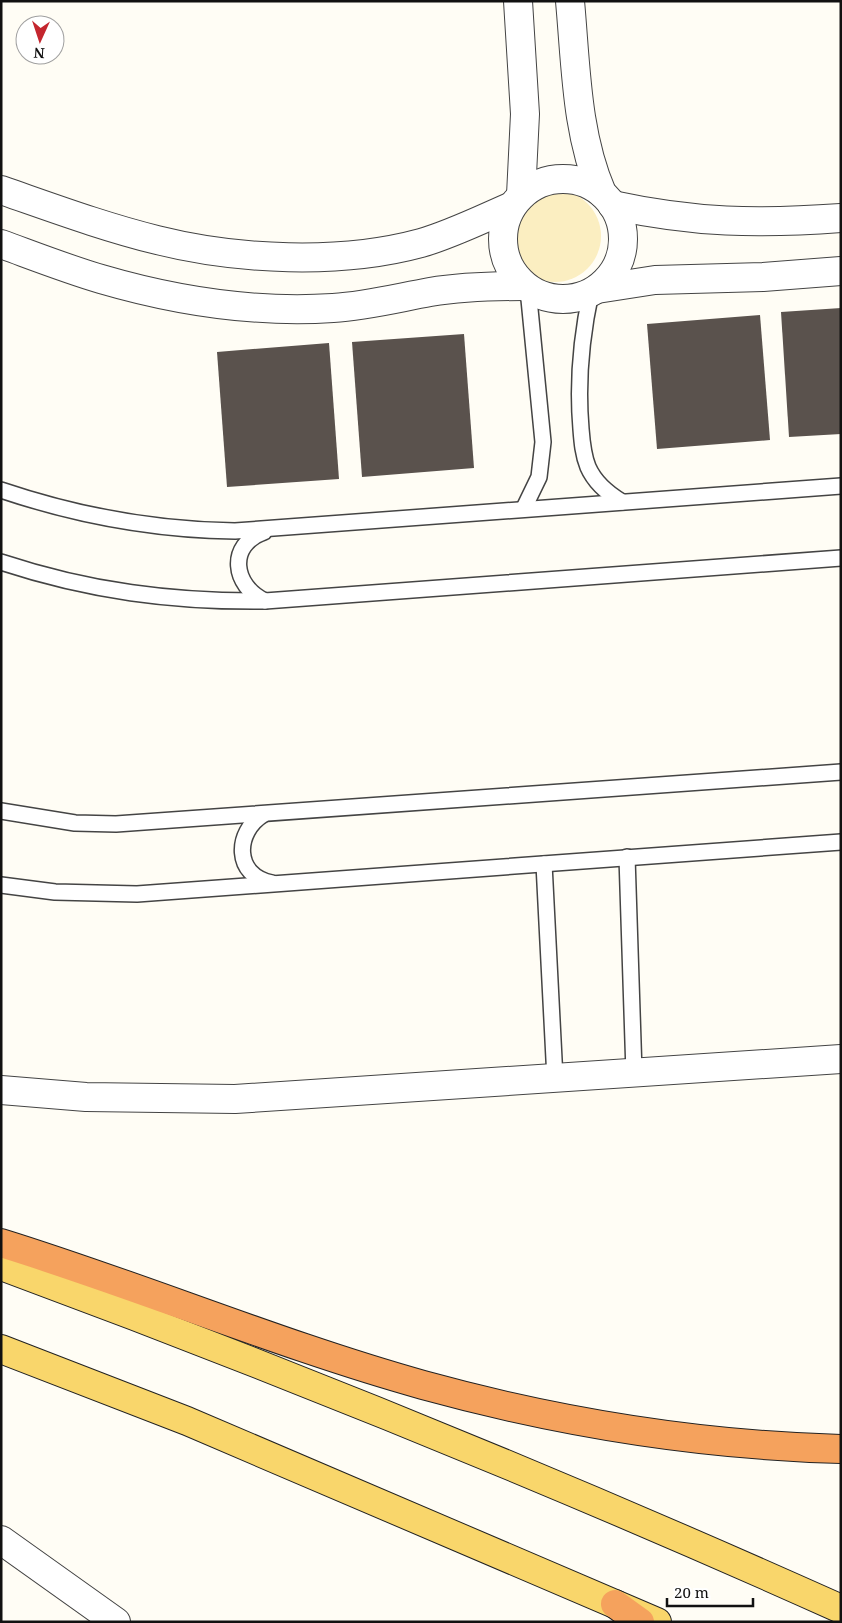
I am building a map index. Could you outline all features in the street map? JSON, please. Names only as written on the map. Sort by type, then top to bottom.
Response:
[{"type":"highway","points":[[1,1242],[56,1259],[344,1360],[424,1385],[501,1404],[573,1421],[654,1435],[718,1443],[841,1449]]},
{"type":"highway","points":[[615,1604],[640,1622]]},
{"type":"main road","points":[[1,1266],[411,1425],[580,1495],[841,1609]]},
{"type":"main road","points":[[1,1349],[187,1422],[657,1622]]},
{"type":"street","points":[[518,1],[525,114],[517,201],[505,219],[502,233],[503,248],[510,268],[526,287],[543,296],[559,299],[576,298],[594,291],[654,280],[763,277],[841,271]]},
{"type":"street","points":[[570,1],[581,130],[593,173],[620,219],[623,234],[622,250],[617,265],[609,278],[594,291]]},
{"type":"street","points":[[1,190],[112,228],[158,241],[204,250],[298,257],[346,255],[420,243],[445,235],[517,201],[546,181],[561,179],[576,180],[607,199],[658,215],[704,221],[751,223],[841,218]]},
{"type":"street","points":[[1,244],[99,279],[149,292],[198,302],[249,307],[332,308],[397,300],[459,288],[526,287]]},
{"type":"street","points":[[1,1090],[96,1097],[235,1099],[841,1059]]},
{"type":"street","points":[[1,1540],[116,1622]]},
{"type":"lane","points":[[524,508],[539,477],[543,442],[526,287]]},
{"type":"lane","points":[[594,291],[586,316],[580,367],[580,418],[584,455],[593,478],[601,488],[622,502]]},
{"type":"lane","points":[[1,490],[75,513],[118,522],[198,531],[268,530],[524,508],[841,486]]},
{"type":"lane","points":[[265,601],[254,596],[245,587],[240,576],[238,564],[240,553],[247,542],[256,534],[268,530]]},
{"type":"lane","points":[[1,562],[69,582],[118,592],[166,598],[265,601],[841,558]]},
{"type":"lane","points":[[1,812],[75,823],[116,824],[841,772]]},
{"type":"lane","points":[[264,814],[247,828],[242,848],[249,869],[266,882],[276,884]]},
{"type":"lane","points":[[1,884],[55,892],[137,894],[841,842]]},
{"type":"lane","points":[[627,857],[634,1073]]},
{"type":"lane","points":[[544,864],[554,1078]]},
{"type":"sand","points":[[546,190],[564,190],[581,197],[594,210],[601,227],[601,245],[594,262],[581,275],[564,282],[546,282],[529,275],[516,262],[509,245],[509,227],[516,210],[529,197]]},
{"type":"building","points":[[841,308],[841,434],[789,437],[781,312]]},
{"type":"building","points":[[760,315],[770,440],[657,449],[647,324]]},
{"type":"building","points":[[464,334],[474,468],[362,477],[352,342]]},
{"type":"building","points":[[329,343],[339,479],[227,487],[217,352]]}]
